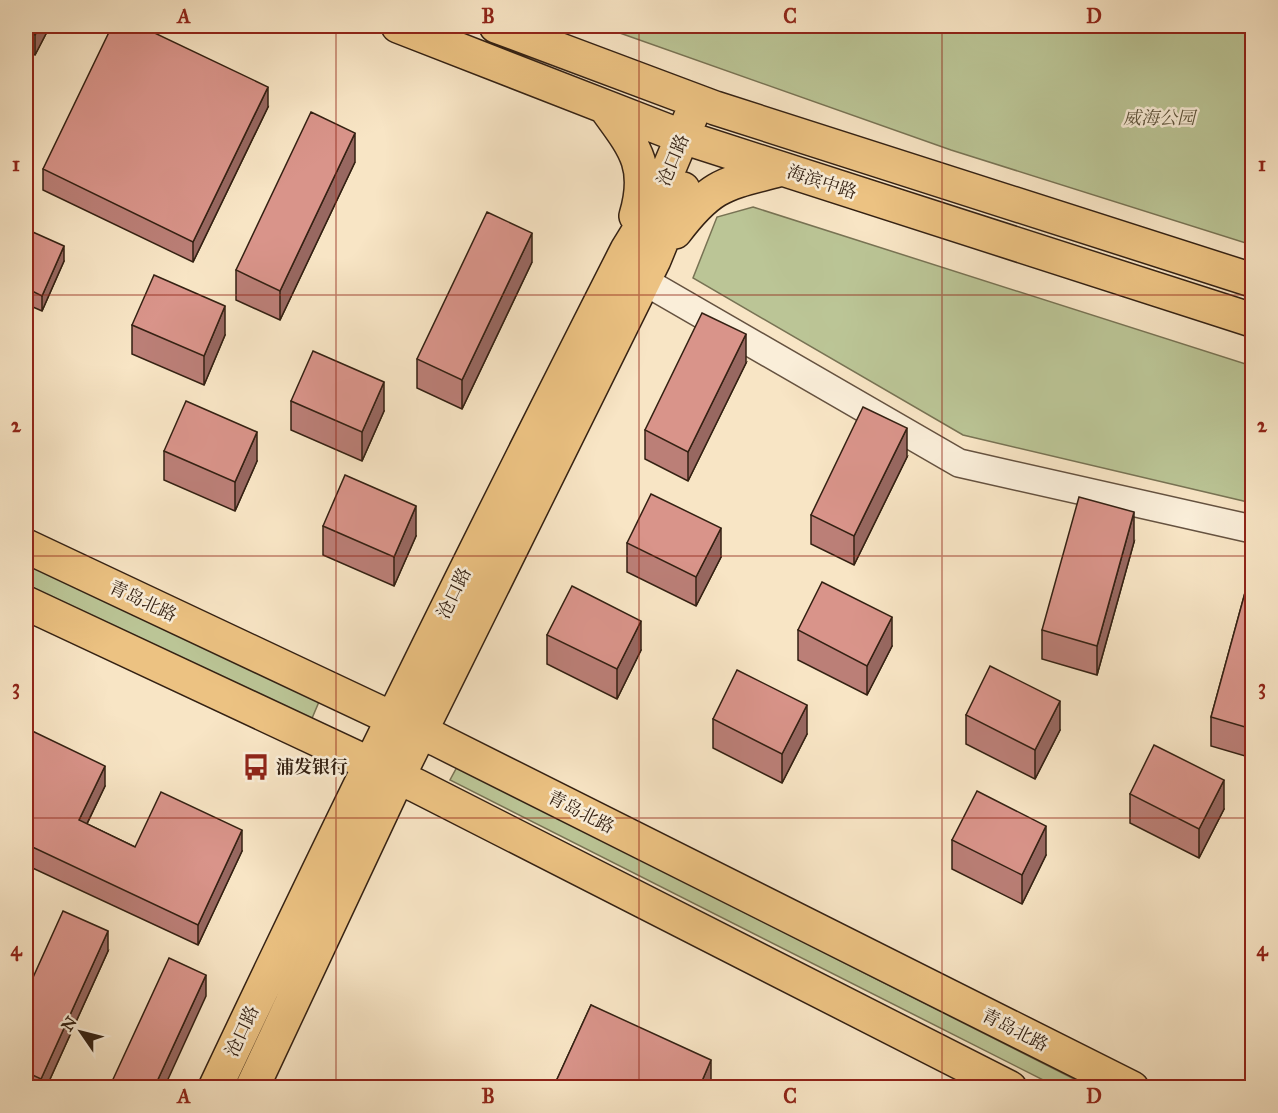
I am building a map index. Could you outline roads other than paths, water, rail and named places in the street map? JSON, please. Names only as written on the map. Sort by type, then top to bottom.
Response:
[{"type":"main road","name":"海滨中路","points":[[399,26],[692,140],[1252,320]]},
{"type":"main road","name":"海滨中路","points":[[496,26],[706,105],[1252,280]]},
{"type":"main road","name":"沧口路","points":[[216,1088],[384,770],[642,263],[651,211],[692,140],[706,105]]},
{"type":"main road","points":[[605,107],[631,144],[642,168],[642,263]]},
{"type":"main road","points":[[642,263],[703,198],[728,184],[782,169]]},
{"type":"main road","name":"青岛北路","points":[[26,546],[406,725],[1132,1088]]},
{"type":"main road","points":[[26,603],[384,770],[1010,1088]]},
{"type":"main road","name":"沧口路","points":[[252,1088],[384,770]]},
{"type":"street","points":[[642,263],[959,463],[1252,529]]},
{"type":"place","name":"浦发银行","points":[[256,767]]},
{"type":"park label","name":"威海公园","points":[[1159,118]]}]
